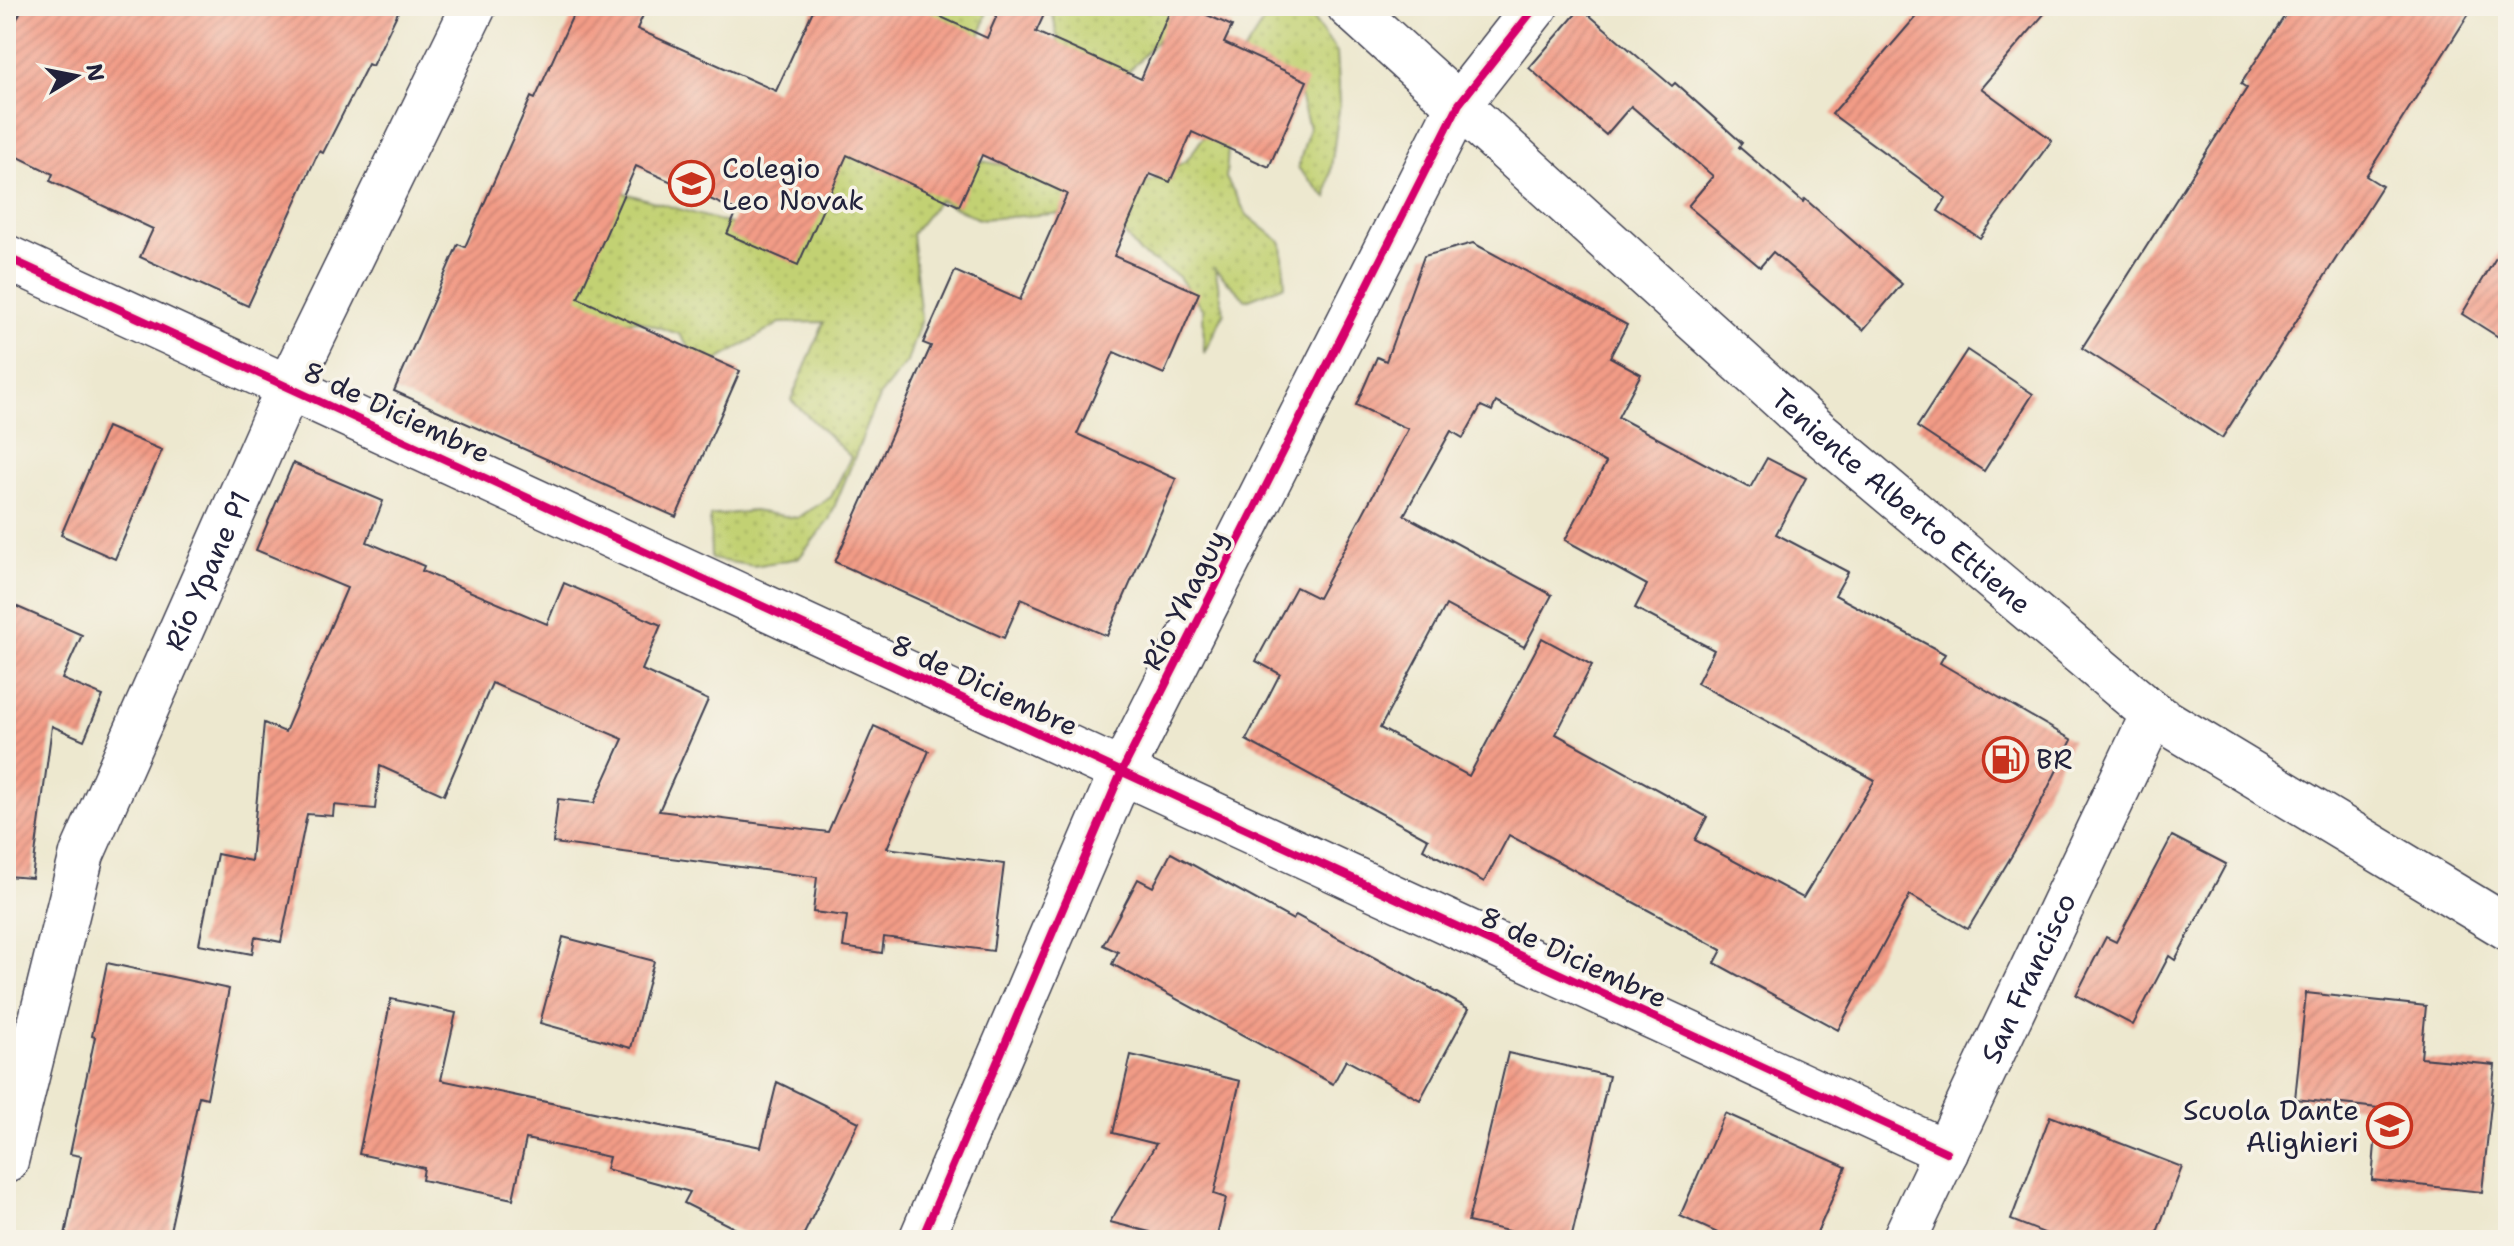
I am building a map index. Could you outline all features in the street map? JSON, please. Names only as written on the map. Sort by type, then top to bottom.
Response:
[{"type":"street","name":"Río Ypane P1","points":[[6,1161],[82,854],[289,386],[474,6]]},
{"type":"street","name":"Teniente Alberto Ettiene","points":[[1349,6],[1817,431],[2153,714],[2508,928]]},
{"type":"street","name":"Río Yhaguy","points":[[921,1240],[1121,773],[1459,104],[1536,6]]},
{"type":"street","name":"8 de Diciembre","points":[[6,257],[1946,1152]]},
{"type":"street","name":"San Francisco","points":[[1904,1240],[2153,714]]},
{"type":"green space","points":[[883,6],[988,6],[978,47],[966,158],[1008,166],[1061,60],[1054,19],[1047,6],[1178,6],[1166,31],[1076,128],[1110,192],[1151,181],[1187,160],[1236,91],[1244,52],[1269,13],[1312,18],[1337,52],[1340,102],[1327,198],[1298,168],[1309,128],[1297,85],[1229,133],[1226,178],[1247,215],[1282,243],[1285,285],[1246,300],[1215,269],[1224,313],[1204,353],[1203,310],[1178,276],[1140,253],[1111,218],[1067,213],[979,219],[939,200],[912,234],[921,319],[907,362],[879,397],[829,520],[799,558],[754,566],[711,559],[710,516],[753,511],[797,518],[831,497],[851,457],[791,400],[824,322],[780,323],[705,368],[679,334],[637,320],[593,324],[558,294],[587,182],[730,224],[815,210]]},
{"type":"building","points":[[23,6],[401,6],[372,66],[368,64],[323,153],[319,151],[248,306],[140,257],[153,229],[50,181],[53,174],[6,151],[6,42]]},
{"type":"building","points":[[577,6],[647,6],[637,29],[776,91],[815,6],[917,6],[987,38],[1001,6],[1048,6],[1036,32],[1141,79],[1172,6],[1187,6],[1232,26],[1224,43],[1307,81],[1269,167],[1192,132],[1170,182],[1150,174],[1114,256],[1199,293],[1164,374],[1114,352],[1077,434],[1176,479],[1107,636],[1021,599],[1004,638],[835,562],[931,346],[923,343],[955,271],[1020,300],[1067,194],[982,155],[959,206],[847,155],[798,265],[727,234],[737,211],[636,166],[578,298],[740,371],[676,517],[394,391],[458,244],[465,247],[531,97],[535,99]]},
{"type":"building","points":[[1925,6],[2051,6],[1981,88],[2052,140],[1980,238],[1938,211],[1946,198],[1832,114]]},
{"type":"building","points":[[2291,6],[2474,6],[2366,176],[2382,186],[2222,438],[2082,348],[2247,88],[2241,84]]},
{"type":"building","points":[[1581,8],[1672,86],[1675,83],[1742,143],[1739,147],[1803,202],[1805,199],[1902,284],[1863,330],[1773,252],[1760,267],[1688,206],[1713,176],[1631,106],[1606,135],[1529,68]]},
{"type":"building","points":[[2508,238],[2508,343],[2462,314]]},
{"type":"building","points":[[1473,243],[1627,325],[1610,357],[1641,374],[1618,417],[1750,488],[1767,458],[1806,478],[1776,534],[1848,572],[1835,595],[1945,654],[1940,663],[2072,740],[2027,830],[1968,929],[1910,895],[1838,1030],[1715,963],[1722,950],[1509,835],[1484,882],[1423,849],[1428,839],[1246,740],[1280,674],[1256,661],[1296,587],[1318,598],[1408,429],[1356,405],[1377,357],[1386,361],[1424,256]],"holes":[[[1496,402],[1606,463],[1565,540],[1647,585],[1635,608],[1714,650],[1697,683],[1875,780],[1803,898],[1695,840],[1707,817],[1556,734],[1592,665],[1542,638],[1469,776],[1380,728],[1446,605],[1524,647],[1552,595],[1404,515],[1451,431],[1463,438],[1481,406],[1492,411]]]},
{"type":"building","points":[[1967,350],[2033,394],[1984,471],[1917,427]]},
{"type":"building","points":[[107,427],[162,450],[115,559],[61,535]]},
{"type":"building","points":[[293,463],[383,501],[367,542],[424,566],[422,571],[547,624],[564,583],[661,625],[642,670],[708,700],[659,811],[828,832],[874,726],[929,751],[887,848],[1004,864],[993,951],[884,937],[882,953],[843,947],[847,916],[813,912],[817,877],[553,843],[558,799],[594,803],[623,739],[492,683],[444,795],[380,766],[375,809],[334,805],[333,816],[307,814],[281,942],[255,937],[252,954],[199,944],[217,854],[251,861],[264,723],[285,732],[347,588],[256,550]]},
{"type":"building","points":[[6,602],[82,635],[62,679],[103,696],[84,740],[52,726],[32,878],[6,876]]},
{"type":"building","points":[[2172,836],[2226,864],[2175,960],[2169,956],[2133,1025],[2076,995],[2106,937],[2116,942]]},
{"type":"building","points":[[1171,853],[1293,920],[1296,915],[1469,1009],[1420,1100],[1346,1060],[1333,1084],[1112,964],[1118,952],[1103,945],[1138,879],[1153,887]]},
{"type":"building","points":[[563,937],[654,961],[631,1048],[540,1023]]},
{"type":"building","points":[[107,963],[229,989],[207,1098],[199,1096],[168,1240],[64,1240],[81,1156],[70,1154]]},
{"type":"building","points":[[2306,993],[2426,1006],[2421,1058],[2495,1065],[2482,1192],[2372,1180],[2378,1108],[2295,1099]]},
{"type":"building","points":[[391,999],[456,1013],[441,1080],[761,1147],[777,1082],[859,1122],[801,1240],[758,1240],[684,1203],[690,1192],[606,1169],[609,1157],[526,1139],[513,1199],[422,1180],[424,1168],[359,1154]]},
{"type":"building","points":[[1508,1053],[1609,1076],[1571,1240],[1548,1240],[1468,1222]]},
{"type":"building","points":[[1131,1055],[1240,1081],[1214,1194],[1226,1198],[1216,1240],[1148,1240],[1150,1232],[1110,1222],[1156,1144],[1113,1133]]},
{"type":"building","points":[[1725,1113],[1846,1167],[1814,1240],[1733,1240],[1680,1216]]},
{"type":"building","points":[[2050,1116],[2182,1167],[2154,1240],[2062,1240],[2011,1220]]},
{"type":"cycle path","points":[[921,1240],[1121,773],[1459,104],[1536,6]]},
{"type":"cycle path","points":[[6,257],[1946,1152]]},
{"type":"place","name":"Colegio Leo Novak","points":[[691,184]]},
{"type":"place","name":"BR","points":[[2005,759]]},
{"type":"place","name":"Scuola Dante Alighieri","points":[[2390,1126]]}]
